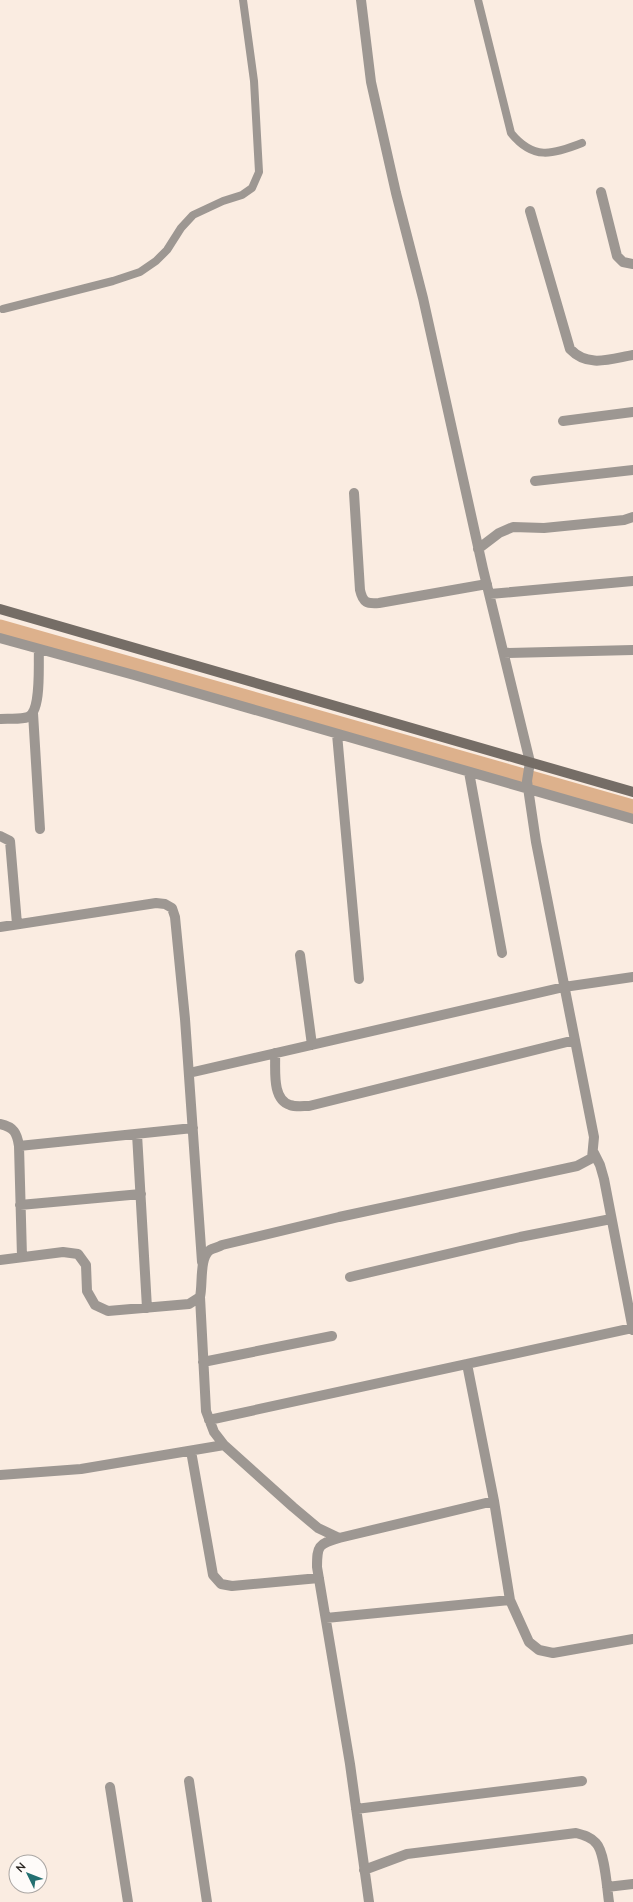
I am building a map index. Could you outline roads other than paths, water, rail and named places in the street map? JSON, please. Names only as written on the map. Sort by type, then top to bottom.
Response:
[{"type":"street","points":[[202,1262],[209,1251],[222,1245],[339,1217],[577,1166],[592,1158],[594,1153],[594,1137],[536,842],[528,785],[529,765],[504,652],[478,549],[426,313],[396,193],[373,89],[361,0]]},
{"type":"street","points":[[601,192],[617,256],[623,262],[633,264]]},
{"type":"street","points":[[530,210],[570,349],[577,356],[586,360],[602,360],[633,354]]},
{"type":"street","points":[[563,421],[633,412]]},
{"type":"street","points":[[535,481],[633,470]]},
{"type":"street","points":[[354,494],[360,590],[362,598],[365,602],[369,604],[379,603],[487,584]]},
{"type":"street","points":[[478,549],[499,533],[513,527],[544,528],[624,520],[633,517]]},
{"type":"street","points":[[490,594],[633,582]]},
{"type":"street","points":[[0,609],[529,765],[633,792]]},
{"type":"street","points":[[0,638],[134,675],[469,772],[528,785],[633,819]]},
{"type":"street","points":[[39,650],[38,695],[34,713],[40,829]]},
{"type":"street","points":[[504,652],[633,650]]},
{"type":"street","points":[[0,719],[27,718],[34,713]]},
{"type":"street","points":[[337,734],[359,979]]},
{"type":"street","points":[[469,772],[502,953]]},
{"type":"street","points":[[0,836],[10,841],[17,924]]},
{"type":"street","points":[[0,927],[156,903],[165,904],[172,908],[175,917],[193,1128],[202,1262],[203,1287],[200,1297],[206,1411],[214,1432],[224,1445],[313,1524],[339,1538]]},
{"type":"street","points":[[300,955],[312,1044]]},
{"type":"street","points":[[189,1073],[564,987],[633,977]]},
{"type":"street","points":[[275,1053],[277,1088],[281,1100],[290,1106],[309,1106],[575,1040]]},
{"type":"street","points":[[0,1124],[9,1126],[17,1134],[19,1146],[22,1257]]},
{"type":"street","points":[[19,1146],[193,1128]]},
{"type":"street","points":[[137,1134],[147,1308]]},
{"type":"street","points":[[209,1420],[633,1329],[600,1165],[594,1153]]},
{"type":"street","points":[[20,1205],[141,1194]]},
{"type":"street","points":[[350,1277],[520,1236],[611,1219]]},
{"type":"street","points":[[0,1260],[63,1252],[78,1254],[86,1264],[87,1291],[95,1305],[108,1311],[189,1304],[200,1297]]},
{"type":"street","points":[[204,1362],[332,1336]]},
{"type":"street","points":[[467,1364],[494,1501],[510,1600],[529,1642],[539,1650],[553,1653],[633,1639]]},
{"type":"street","points":[[0,1476],[81,1469],[224,1445]]},
{"type":"street","points":[[191,1451],[213,1575],[221,1584],[232,1586],[319,1578]]},
{"type":"street","points":[[369,1902],[319,1578],[317,1550],[323,1542],[494,1501]]},
{"type":"street","points":[[326,1618],[510,1600]]},
{"type":"street","points":[[189,1780],[207,1902]]},
{"type":"street","points":[[356,1810],[582,1781]]},
{"type":"street","points":[[110,1787],[128,1902]]},
{"type":"street","points":[[364,1870],[407,1854],[527,1840],[557,1834],[576,1833],[588,1836],[597,1843],[601,1855],[609,1902]]},
{"type":"street","points":[[607,1887],[633,1884]]},
{"type":"lane","points":[[4,309],[114,281],[140,272],[156,262],[167,250],[181,228],[193,216],[252,188],[259,172],[254,81],[242,0]]},
{"type":"lane","points":[[478,0],[511,133],[520,144],[531,150],[554,152],[582,144]]},
{"type":"waterway","points":[[0,627],[633,807]]}]
